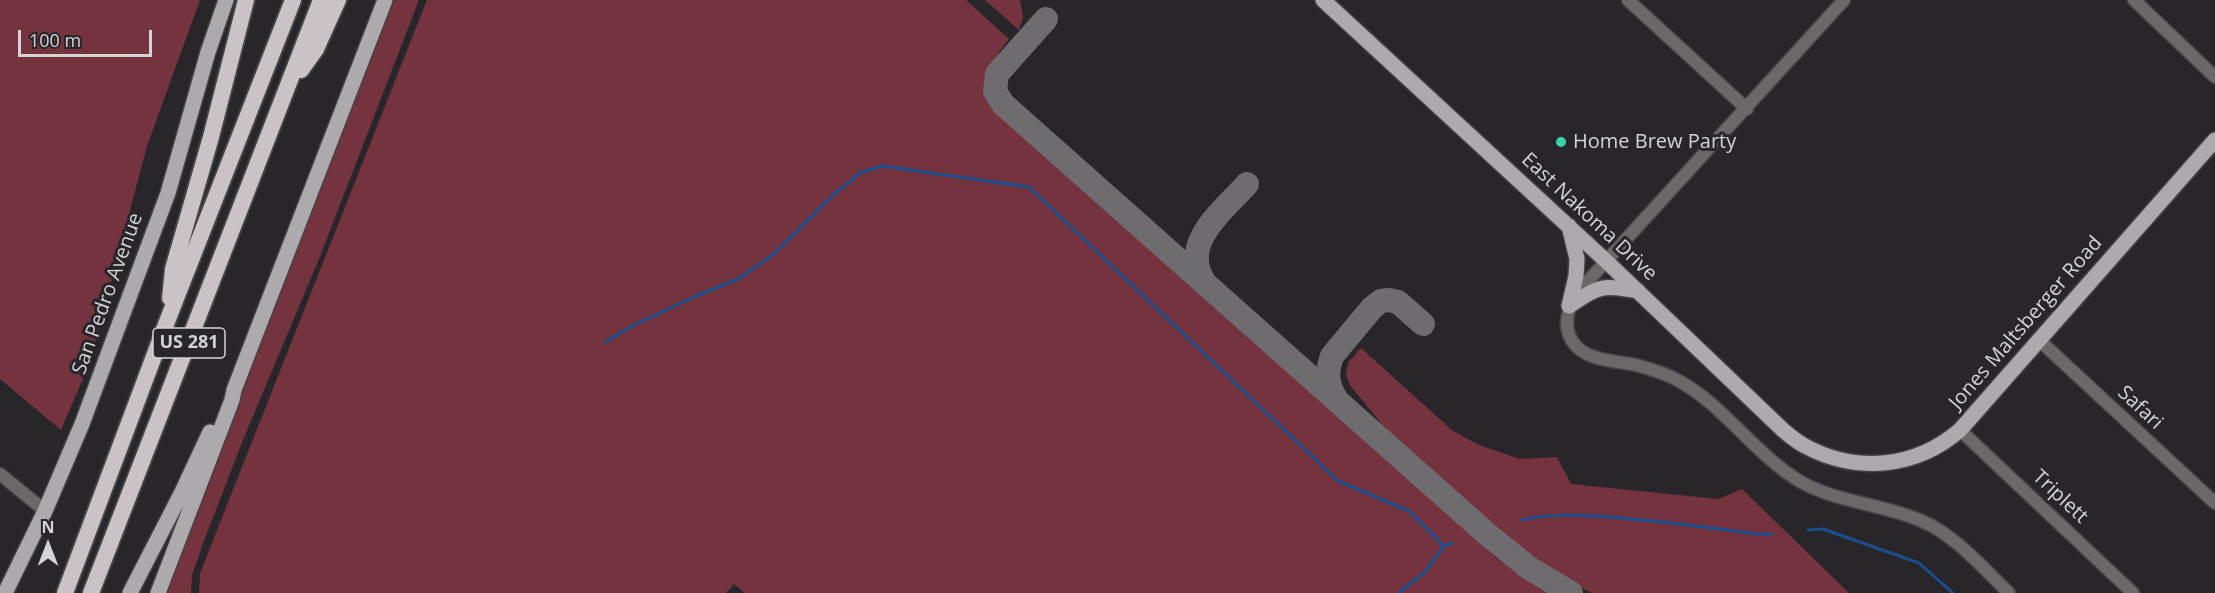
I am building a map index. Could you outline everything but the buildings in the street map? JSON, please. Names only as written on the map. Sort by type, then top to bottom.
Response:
[{"type":"highway","points":[[168,319],[173,269],[211,137],[246,0]]},
{"type":"highway","name":"US 281","points":[[65,593],[168,319],[293,0]]},
{"type":"highway","name":"US 281","points":[[91,593],[321,0]]},
{"type":"highway","points":[[286,92],[316,49],[338,0]]},
{"type":"main road","name":"San Pedro Avenue","points":[[5,593],[45,512],[78,434],[165,199],[208,52],[226,0]]},
{"type":"main road","points":[[158,593],[385,0]]},
{"type":"main road","name":"East Nakoma Drive","points":[[1323,0],[1569,226],[1783,430],[1803,446],[1830,457]]},
{"type":"main road","name":"Jones Maltsberger Road","points":[[1830,457],[1850,463],[1874,465],[1901,460],[1936,447],[1960,430],[2215,140]]},
{"type":"main road","points":[[1569,226],[1577,259],[1576,276],[1569,306]]},
{"type":"main road","points":[[1569,306],[1595,289],[1608,287],[1638,291]]},
{"type":"main road","points":[[130,593],[182,492],[225,398],[234,390]]},
{"type":"street","points":[[1628,0],[1747,109]]},
{"type":"street","points":[[1844,0],[1578,292],[1569,306],[1567,315],[1570,337],[1585,353],[1653,370],[1681,382],[1701,395],[1772,461],[1802,482],[1835,497],[1896,512],[1940,531],[2009,593]]},
{"type":"street","points":[[2134,0],[2215,77]]},
{"type":"street","name":"Safari","points":[[2039,340],[2215,503]]},
{"type":"street","name":"Triplett","points":[[1960,430],[2133,593]]},
{"type":"street","points":[[0,474],[45,512]]},
{"type":"shaded area","points":[[0,0],[200,0],[147,146],[90,362],[61,430],[0,379]]},
{"type":"shaded area","points":[[395,0],[419,0],[319,259],[245,435],[205,538],[192,575],[191,593],[161,593],[369,55]]},
{"type":"shaded area","points":[[427,0],[966,0],[1009,39],[992,64],[986,79],[992,108],[1498,559],[1550,593],[745,593],[734,584],[726,593],[199,593],[200,573]]},
{"type":"shaded area","points":[[985,0],[1020,0],[1023,17],[1019,30]]},
{"type":"shaded area","points":[[1361,348],[1453,431],[1479,445],[1520,459],[1557,457],[1571,484],[1718,499],[1742,489],[1849,593],[1592,593],[1550,572],[1516,546],[1393,438],[1350,385],[1346,375],[1348,363]]},
{"type":"waterway","points":[[605,342],[634,325],[738,279],[774,254],[832,196],[860,173],[882,166],[1029,187],[1338,481],[1409,511],[1444,546]]},
{"type":"waterway","points":[[1522,520],[1554,515],[1588,516],[1772,534]]},
{"type":"waterway","points":[[1808,530],[1823,529],[1919,563],[1953,593]]},
{"type":"waterway","points":[[1399,593],[1425,572],[1444,546],[1452,543]]},
{"type":"taxiway","points":[[1046,19],[997,74],[995,91],[1003,104],[1487,534],[1529,568],[1571,593]]},
{"type":"taxiway","points":[[1205,283],[1198,269],[1197,255],[1200,242],[1216,217],[1247,184]]},
{"type":"taxiway","points":[[1337,400],[1328,379],[1332,356],[1372,308],[1381,301],[1398,302],[1423,324]]},
{"type":"place","name":"Home Brew Party","points":[[1561,142]]}]
